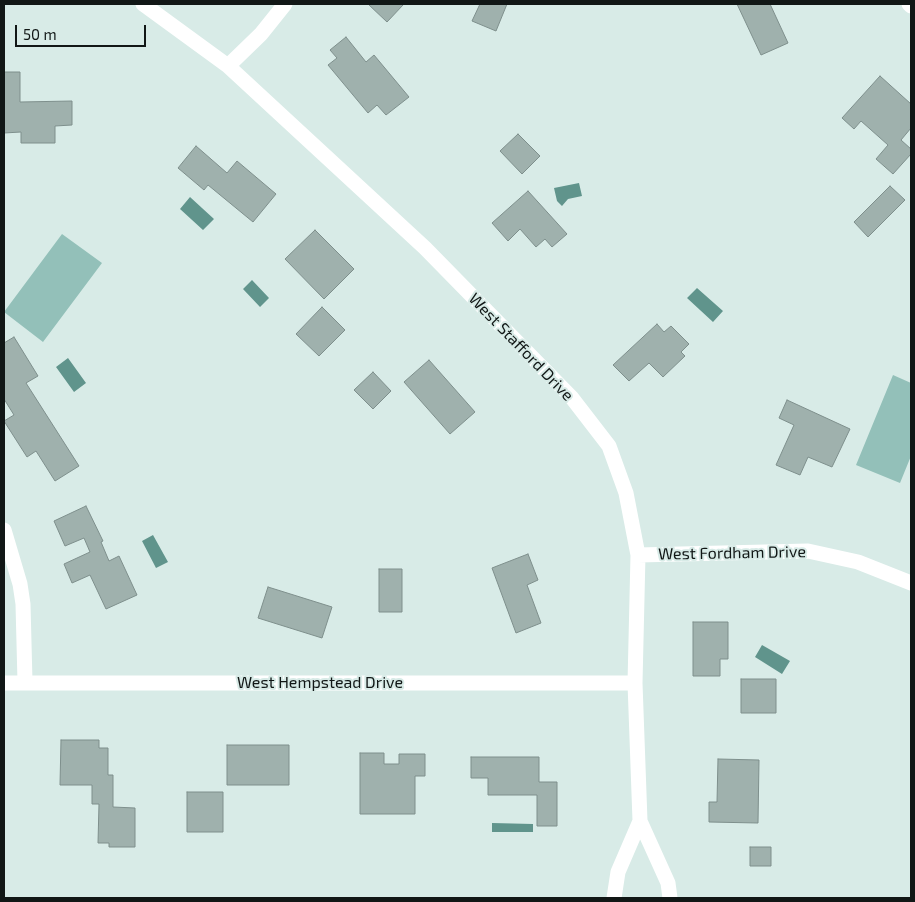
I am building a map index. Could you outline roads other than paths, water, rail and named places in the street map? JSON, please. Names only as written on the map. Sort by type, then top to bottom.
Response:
[{"type":"street","name":"West Stafford Drive","points":[[143,4],[228,66],[425,248],[572,398],[609,446],[626,493],[638,555],[635,683],[640,821],[668,883],[670,898]]},
{"type":"street","points":[[228,66],[261,34],[285,4]]},
{"type":"street","points":[[4,530],[20,584],[23,604],[25,682]]},
{"type":"street","name":"West Fordham Drive","points":[[638,555],[808,551],[858,562],[911,583]]},
{"type":"street","name":"West Hempstead Drive","points":[[4,682],[635,683]]},
{"type":"street","name":"West Stafford Drive","points":[[614,898],[618,872],[640,821]]}]
